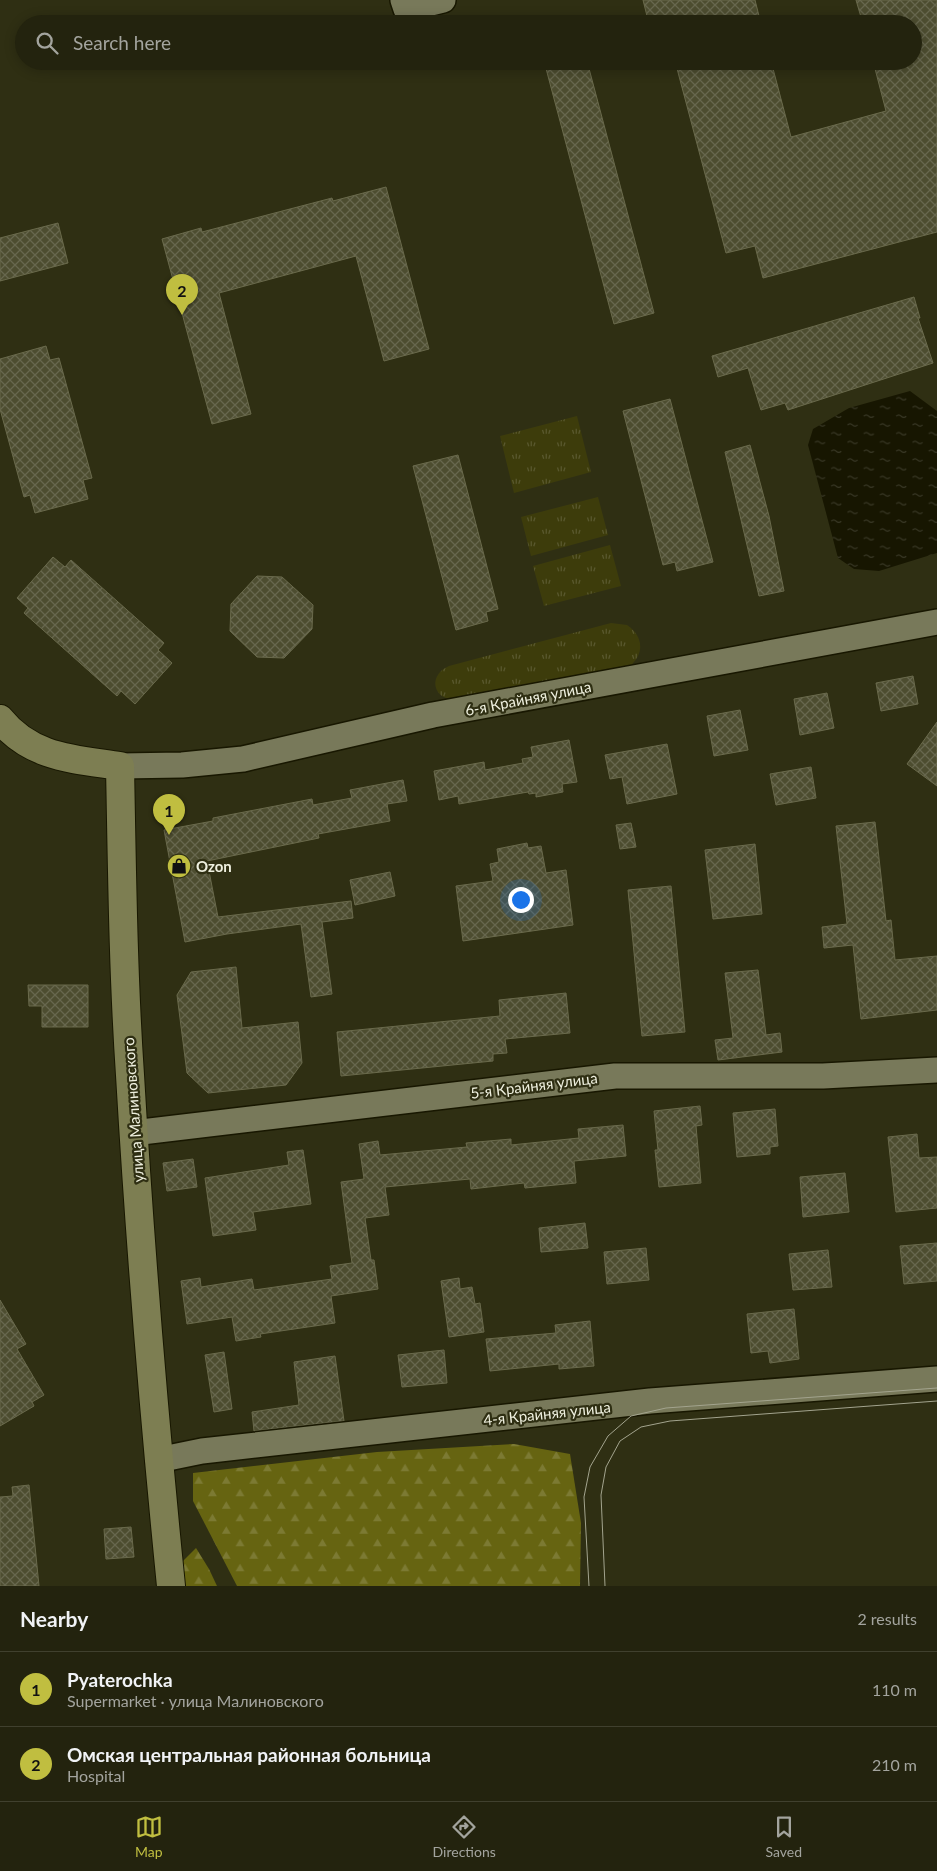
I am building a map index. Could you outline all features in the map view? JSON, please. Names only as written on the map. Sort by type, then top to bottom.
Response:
[{"type":"street","points":[[404,0],[406,9],[443,0]]},
{"type":"street","name":"6-я Крайняя улица","points":[[120,766],[182,765],[243,759],[433,715],[937,622]]},
{"type":"street","points":[[0,719],[20,739],[42,752],[120,766]]},
{"type":"street","name":"улица Малиновского","points":[[120,766],[124,959],[133,1133],[158,1460],[171,1586]]},
{"type":"street","name":"5-я Крайняя улица","points":[[133,1133],[616,1076],[823,1076],[937,1070]]},
{"type":"street","name":"4-я Крайняя улица","points":[[158,1460],[202,1451],[650,1401],[937,1379]]},
{"type":"green space","points":[[577,416],[591,472],[514,493],[500,436]]},
{"type":"green space","points":[[598,497],[608,535],[531,556],[521,517]]},
{"type":"green space","points":[[610,545],[621,586],[544,606],[533,566]]},
{"type":"green space","points":[[611,623],[627,625],[639,639],[640,650],[638,656],[630,666],[455,700],[441,696],[437,691],[436,680],[438,675],[449,666]]},
{"type":"green space","points":[[514,1444],[570,1454],[581,1523],[580,1586],[237,1586],[193,1501],[193,1473],[377,1452]]},
{"type":"green space","points":[[196,1548],[217,1586],[185,1586],[182,1562]]},
{"type":"water","points":[[910,391],[937,411],[937,553],[879,571],[854,569],[838,558],[808,445],[813,429],[849,408]]},
{"type":"building","points":[[643,0],[755,0],[759,15],[647,15]]},
{"type":"building","points":[[856,0],[937,0],[937,232],[763,278],[755,246],[726,253],[677,70],[773,70],[791,137],[886,111],[875,70],[922,70],[922,15],[860,15]]},
{"type":"building","points":[[546,70],[589,70],[654,313],[614,324]]},
{"type":"building","points":[[386,187],[429,349],[384,361],[356,256],[219,293],[251,414],[212,424],[162,239],[201,228],[202,232],[332,198],[333,201]]},
{"type":"building","points":[[58,223],[68,263],[0,281],[0,238]]},
{"type":"building","points":[[914,297],[920,318],[918,318],[933,363],[788,410],[785,403],[761,410],[748,368],[718,377],[712,356]]},
{"type":"building","points":[[46,346],[50,360],[59,358],[92,478],[83,480],[88,499],[35,513],[30,495],[24,497],[0,409],[0,359]]},
{"type":"building","points":[[670,399],[713,562],[677,571],[675,562],[663,565],[623,411]]},
{"type":"building","points":[[750,445],[769,516],[784,591],[759,596],[725,452]]},
{"type":"building","points":[[458,455],[498,609],[486,612],[488,621],[456,630],[413,466]]},
{"type":"building","points":[[53,557],[65,567],[71,560],[164,643],[158,650],[172,663],[135,704],[121,691],[117,696],[24,613],[28,608],[17,598]]},
{"type":"building","points":[[257,576],[282,577],[313,605],[312,629],[284,658],[257,657],[230,631],[231,604]]},
{"type":"building","points":[[913,676],[918,704],[881,711],[876,683]]},
{"type":"building","points":[[827,693],[834,728],[800,735],[794,699]]},
{"type":"building","points":[[740,710],[748,750],[714,756],[707,716]]},
{"type":"building","points":[[937,722],[937,786],[907,764]]},
{"type":"building","points":[[569,740],[577,782],[562,784],[563,792],[536,797],[536,793],[529,794],[528,792],[459,804],[458,796],[439,800],[434,771],[484,762],[485,770],[523,763],[522,759],[533,757],[531,747]]},
{"type":"building","points":[[667,744],[677,794],[627,804],[622,777],[610,779],[605,755]]},
{"type":"building","points":[[811,767],[816,798],[776,805],[770,774]]},
{"type":"building","points":[[403,780],[407,801],[387,804],[390,821],[318,834],[319,838],[207,861],[218,917],[351,901],[353,918],[322,922],[332,994],[311,997],[301,924],[185,942],[164,830],[213,821],[213,818],[312,799],[313,805],[352,798],[350,790]]},
{"type":"building","points":[[875,822],[886,921],[891,920],[895,960],[937,956],[937,1010],[861,1019],[853,945],[824,948],[822,927],[847,924],[836,826]]},
{"type":"building","points":[[631,823],[636,847],[620,849],[616,825]]},
{"type":"building","points":[[527,843],[528,848],[541,846],[546,873],[566,870],[573,925],[463,941],[456,886],[493,881],[490,864],[499,862],[497,849]]},
{"type":"building","points":[[755,844],[762,914],[713,919],[705,850]]},
{"type":"building","points":[[390,872],[395,896],[355,905],[350,880]]},
{"type":"building","points":[[671,886],[685,1032],[642,1036],[628,890]]},
{"type":"building","points":[[236,967],[242,1028],[298,1022],[302,1063],[286,1085],[208,1093],[187,1073],[177,995],[191,972]]},
{"type":"building","points":[[758,970],[766,1035],[780,1033],[782,1052],[718,1060],[715,1040],[733,1038],[725,973]]},
{"type":"building","points":[[28,985],[88,985],[88,1027],[42,1027],[42,1006],[29,1006]]},
{"type":"building","points":[[566,993],[570,1033],[505,1039],[507,1053],[493,1054],[493,1061],[341,1076],[337,1032],[500,1016],[499,1000]]},
{"type":"building","points":[[700,1106],[702,1125],[696,1126],[701,1183],[659,1187],[655,1150],[658,1150],[654,1111]]},
{"type":"building","points":[[775,1109],[778,1146],[770,1147],[770,1154],[737,1157],[733,1113]]},
{"type":"building","points":[[623,1125],[626,1156],[574,1161],[576,1183],[525,1188],[524,1183],[471,1189],[470,1179],[385,1187],[389,1215],[365,1218],[371,1260],[374,1260],[378,1289],[331,1296],[335,1323],[260,1334],[261,1337],[236,1341],[232,1317],[187,1324],[181,1281],[200,1278],[201,1287],[252,1279],[254,1290],[332,1279],[330,1266],[352,1263],[341,1182],[364,1179],[359,1144],[378,1141],[380,1155],[467,1147],[466,1143],[511,1139],[511,1145],[579,1138],[578,1129]]},
{"type":"building","points":[[917,1134],[919,1158],[937,1157],[937,1208],[896,1212],[888,1137]]},
{"type":"building","points":[[303,1150],[311,1204],[253,1212],[256,1230],[213,1236],[205,1178],[289,1165],[287,1152]]},
{"type":"building","points":[[193,1159],[197,1187],[167,1191],[163,1163]]},
{"type":"building","points":[[845,1173],[849,1212],[803,1217],[800,1177]]},
{"type":"building","points":[[585,1223],[588,1248],[541,1252],[539,1228]]},
{"type":"building","points":[[937,1243],[937,1281],[904,1284],[900,1246]]},
{"type":"building","points":[[646,1248],[649,1280],[607,1284],[604,1252]]},
{"type":"building","points":[[828,1250],[832,1287],[793,1290],[789,1254]]},
{"type":"building","points":[[459,1278],[460,1289],[472,1287],[475,1304],[480,1303],[484,1332],[449,1337],[441,1281]]},
{"type":"building","points":[[0,1300],[26,1344],[17,1349],[44,1395],[32,1402],[34,1406],[0,1426]]},
{"type":"building","points":[[794,1309],[799,1359],[770,1363],[768,1351],[751,1353],[747,1314]]},
{"type":"building","points":[[590,1321],[594,1366],[559,1369],[559,1364],[490,1371],[486,1339],[556,1333],[555,1325]]},
{"type":"building","points":[[444,1350],[447,1383],[402,1387],[398,1355]]},
{"type":"building","points":[[224,1352],[232,1409],[214,1412],[205,1355]]},
{"type":"building","points":[[335,1356],[344,1421],[254,1431],[252,1412],[299,1405],[294,1362]]},
{"type":"building","points":[[29,1485],[39,1586],[0,1586],[0,1497],[13,1496],[12,1487]]},
{"type":"building","points":[[131,1527],[134,1557],[106,1559],[104,1529]]},
{"type":"tram line","points":[[589,1586],[584,1497],[590,1467],[608,1436],[631,1416],[666,1408],[937,1388]]},
{"type":"tram line","points":[[605,1586],[601,1495],[606,1467],[620,1441],[641,1427],[670,1421],[937,1401]]},
{"type":"place","name":"Омская центральная районная больница","points":[[182,315]]},
{"type":"place","name":"Pyaterochka","points":[[169,835]]},
{"type":"place","name":"Ozon","points":[[179,866]]}]
